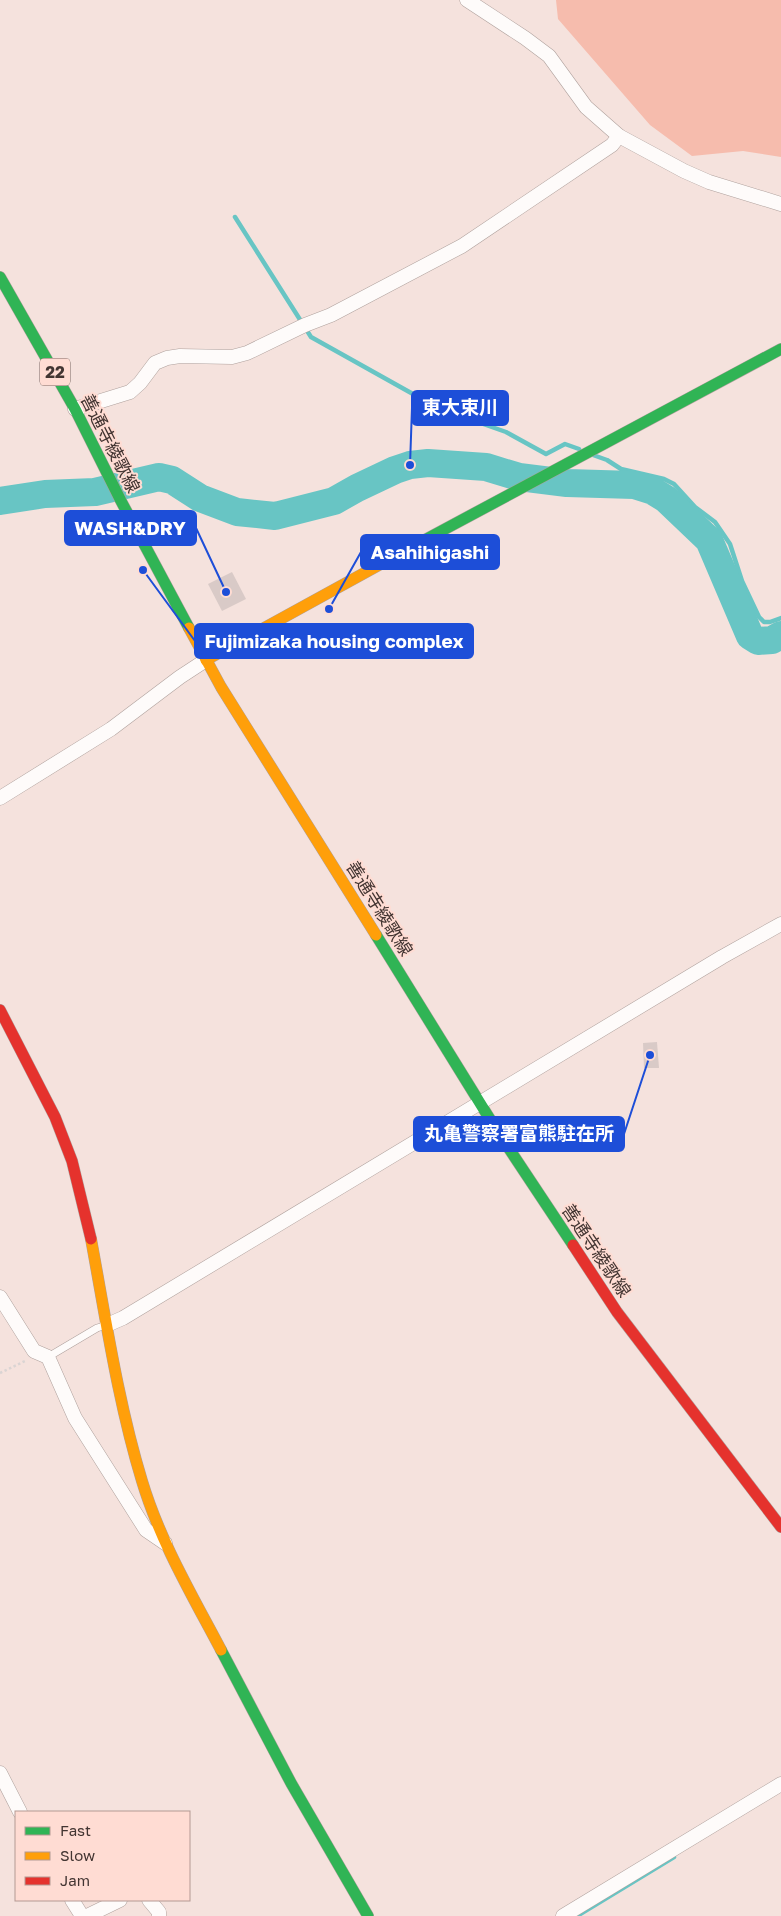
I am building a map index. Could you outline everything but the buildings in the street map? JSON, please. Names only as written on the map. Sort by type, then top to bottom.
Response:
[{"type":"street","points":[[467,0],[549,56],[586,107],[619,136],[684,171],[709,182],[781,204]]},
{"type":"street","points":[[75,408],[115,398],[130,392],[155,364],[167,358],[180,356],[232,357],[247,353],[331,315],[462,246],[612,145],[619,136]]},
{"type":"street","name":"善通寺綾歌線","points":[[0,277],[75,408],[121,501],[221,687],[496,1129],[617,1312],[781,1527]]},
{"type":"street","points":[[0,798],[111,729],[180,677],[206,660],[518,489],[781,349]]},
{"type":"street","points":[[107,1325],[122,1318],[722,957],[780,926]]},
{"type":"street","points":[[0,1010],[55,1117],[72,1160],[86,1214],[123,1408],[140,1473],[166,1543],[291,1783],[368,1916]]},
{"type":"street","points":[[0,1297],[34,1351],[44,1355],[80,1426],[146,1530],[166,1543]]},
{"type":"street","points":[[0,1773],[19,1811]]},
{"type":"street","points":[[563,1916],[781,1784]]},
{"type":"street","points":[[73,1901],[82,1916]]},
{"type":"street","points":[[87,1916],[118,1901]]},
{"type":"street","points":[[150,1901],[159,1916]]},
{"type":"lane","points":[[44,1355],[97,1328],[107,1325]]},
{"type":"path","points":[[0,1373],[44,1355]]},
{"type":"shaded area","points":[[556,0],[781,0],[781,157],[743,151],[692,156],[650,125],[558,19]]},
{"type":"waterway","points":[[235,217],[311,337],[438,408],[506,432],[546,454],[565,444],[579,449]]},
{"type":"waterway","points":[[593,455],[607,460],[621,469],[664,479],[674,484],[695,507],[715,522],[730,544],[742,581],[759,617],[764,622],[781,618]]},
{"type":"waterway","points":[[0,501],[45,494],[95,492],[159,477],[172,480],[200,498],[237,512],[275,516],[334,501],[395,470],[410,465],[428,463],[486,467],[519,477],[567,483],[634,485],[653,491],[666,499],[709,540],[750,636],[758,641],[772,640],[781,635]]},
{"type":"waterway","points":[[577,1916],[674,1857]]},
{"type":"traffic: fast","points":[[0,277],[75,409],[121,501],[189,628]]},
{"type":"traffic: fast","points":[[419,543],[781,349]]},
{"type":"traffic: fast","points":[[376,935],[496,1129],[573,1245]]},
{"type":"traffic: fast","points":[[221,1650],[291,1783],[368,1916]]},
{"type":"traffic: slow","points":[[206,660],[419,543]]},
{"type":"traffic: slow","points":[[189,628],[221,687],[376,935]]},
{"type":"traffic: slow","points":[[91,1239],[119,1391],[142,1481],[167,1546],[221,1650]]},
{"type":"traffic: jam","points":[[0,1010],[55,1117],[72,1161],[91,1239]]},
{"type":"traffic: jam","points":[[573,1245],[617,1312],[781,1527]]},
{"type":"place","name":"東大束川","points":[[410,465]]},
{"type":"place","name":"Fujimizaka housing complex","points":[[143,570]]},
{"type":"place","name":"WASH&DRY","points":[[226,592]]},
{"type":"place","name":"Asahihigashi","points":[[329,609]]},
{"type":"place","name":"丸亀警察署富熊駐在所","points":[[650,1055]]}]
